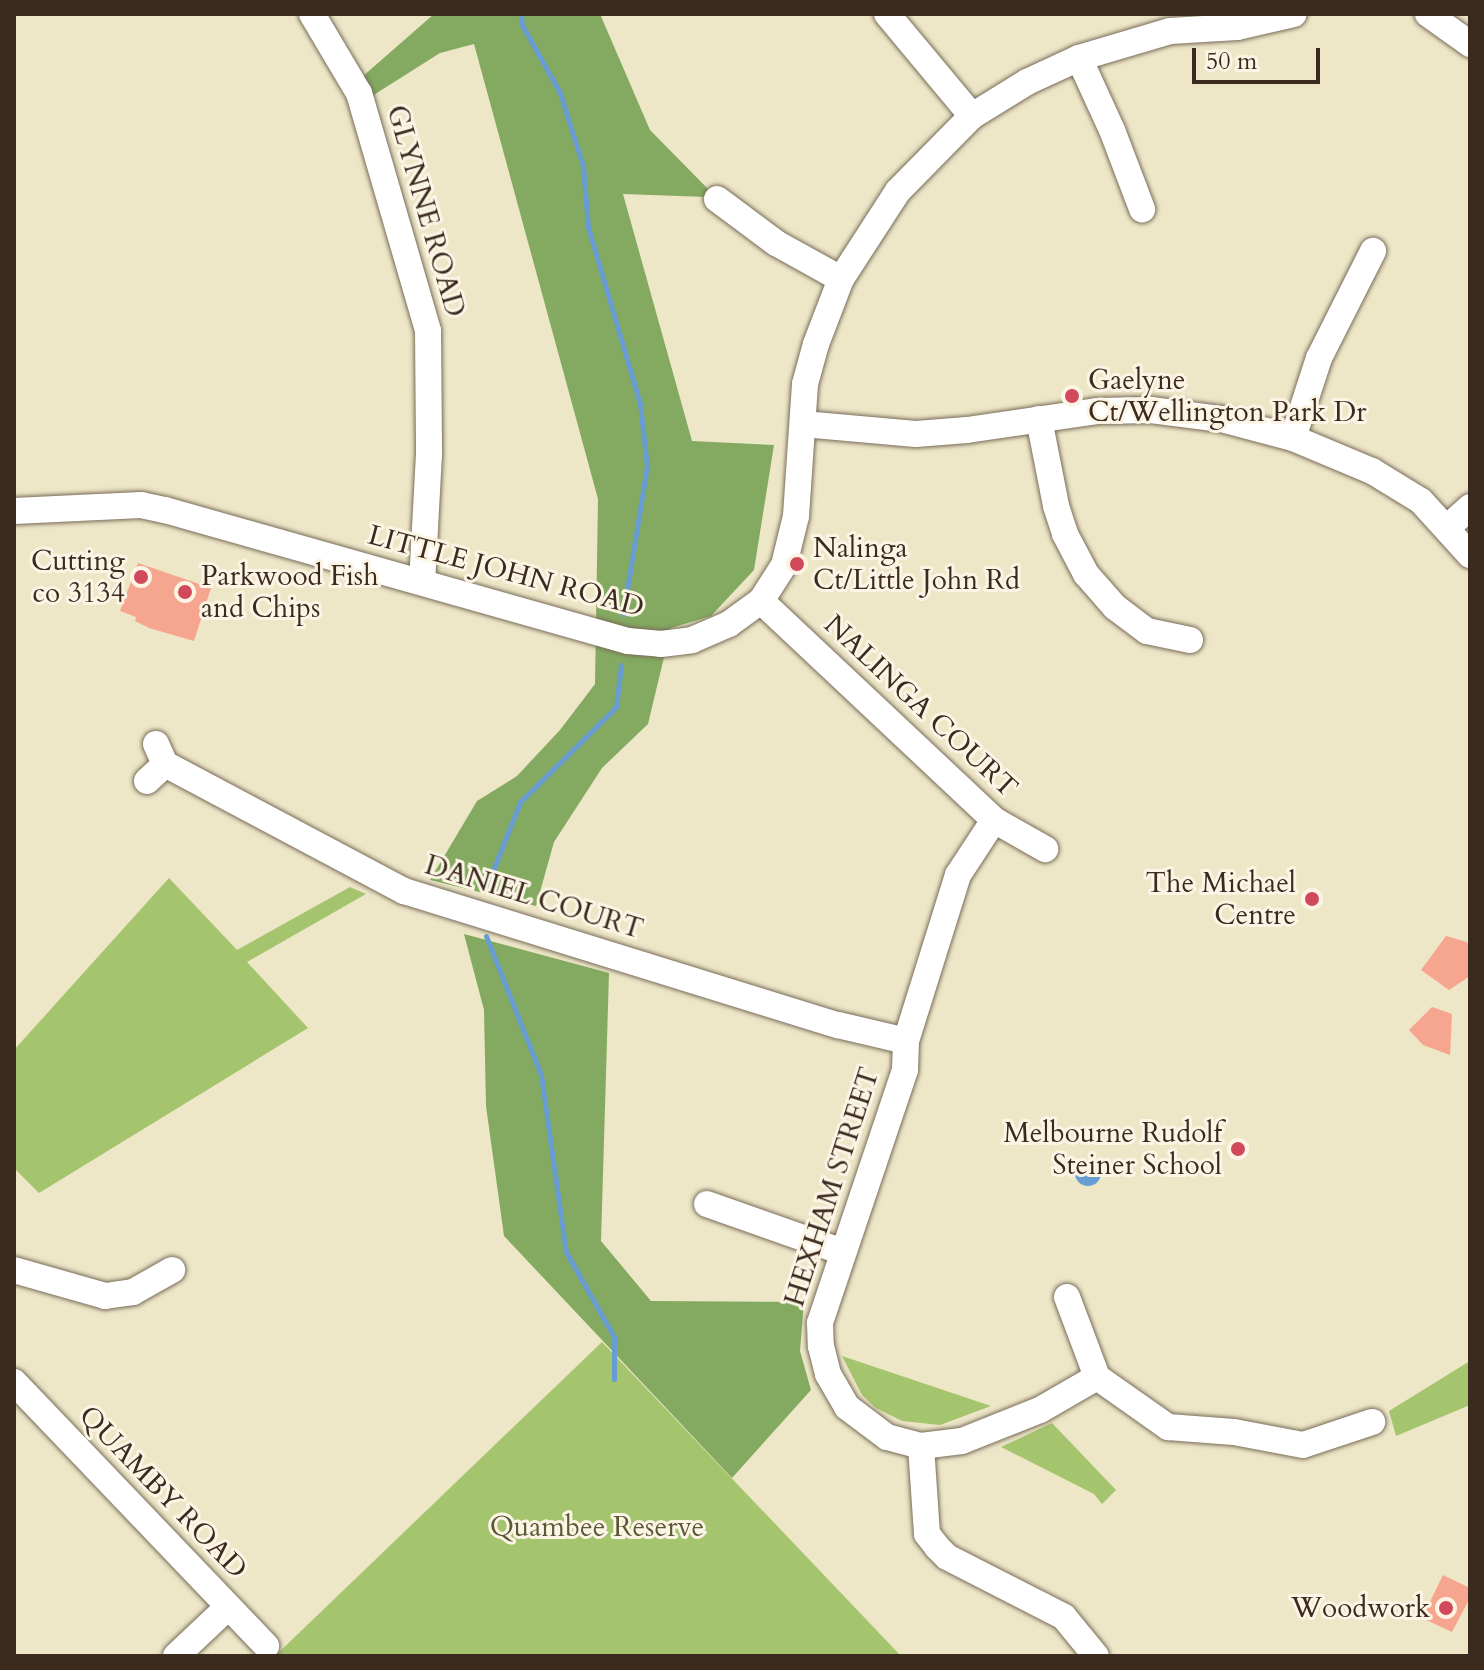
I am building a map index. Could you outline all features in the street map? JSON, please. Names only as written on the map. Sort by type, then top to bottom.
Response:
[{"type":"street","name":"GLYNNE ROAD","points":[[312,14],[359,93],[370,122],[428,331],[429,454],[422,582]]},
{"type":"street","points":[[887,14],[972,116]]},
{"type":"street","name":"LITTLE JOHN ROAD","points":[[14,511],[141,505],[628,641],[661,644],[692,640],[729,624],[761,601],[784,565],[796,516],[805,384],[841,279],[898,191],[972,116],[1027,82],[1079,58],[1168,22],[1237,27],[1294,14]]},
{"type":"street","points":[[1428,14],[1470,44]]},
{"type":"street","points":[[1079,58],[1112,130],[1142,209]]},
{"type":"street","points":[[717,199],[776,243],[841,279]]},
{"type":"street","points":[[1293,438],[1319,358],[1373,251]]},
{"type":"street","points":[[803,424],[916,434],[1097,411],[1151,410],[1221,419],[1293,438],[1372,471],[1421,501],[1448,527],[1470,555]]},
{"type":"street","points":[[1039,419],[1056,506],[1065,534],[1086,574],[1115,607],[1147,631],[1190,640]]},
{"type":"street","points":[[1448,527],[1470,507]]},
{"type":"street","name":"NALINGA COURT","points":[[761,601],[994,820],[1045,849]]},
{"type":"street","name":"DANIEL COURT","points":[[156,763],[404,891],[838,1025],[906,1041]]},
{"type":"street","name":"HEXHAM STREET","points":[[994,820],[958,875],[906,1041],[905,1070],[820,1323],[821,1346],[828,1374],[847,1407],[887,1437],[921,1446],[962,1441],[1040,1410],[1097,1377]]},
{"type":"street","points":[[707,1204],[843,1252]]},
{"type":"street","points":[[14,1270],[105,1296],[133,1292],[172,1270]]},
{"type":"street","points":[[1067,1297],[1097,1377],[1168,1427],[1234,1432],[1303,1445],[1372,1422]]},
{"type":"street","name":"QUAMBY ROAD","points":[[14,1382],[266,1646]]},
{"type":"street","points":[[921,1446],[927,1534],[937,1547],[947,1557],[1064,1617],[1096,1656]]},
{"type":"street","points":[[176,1656],[228,1607]]},
{"type":"green space","points":[[434,14],[600,14],[650,130],[709,190],[707,197],[623,194],[692,441],[774,445],[754,570],[711,616],[671,628],[648,724],[602,768],[554,842],[536,906],[430,880],[477,801],[517,776],[560,730],[595,684],[598,499],[474,44],[440,53],[372,96],[362,77]]},
{"type":"green space","points":[[169,878],[237,950],[350,887],[366,894],[247,962],[308,1028],[39,1193],[14,1168],[14,1050]]},
{"type":"green space","points":[[464,934],[609,973],[601,1241],[651,1301],[804,1302],[800,1351],[811,1390],[732,1478],[504,1236],[486,1106],[484,1010]]},
{"type":"green space","name":"Quambee Reserve","points":[[602,1342],[901,1656],[275,1656]]},
{"type":"green space","points":[[842,1356],[991,1406],[940,1425],[902,1421],[876,1408],[862,1395]]},
{"type":"green space","points":[[1470,1361],[1470,1405],[1396,1436],[1389,1411]]},
{"type":"green space","points":[[1052,1423],[1116,1490],[1102,1504],[1094,1494],[1001,1447]]},
{"type":"water","points":[[1088,1160],[1097,1164],[1101,1173],[1097,1182],[1088,1186],[1079,1182],[1075,1173],[1079,1164]]},
{"type":"building","points":[[138,563],[211,588],[194,641],[149,628],[135,621],[136,617],[120,611]]},
{"type":"building","points":[[1446,936],[1467,942],[1470,950],[1470,976],[1449,990],[1421,970]]},
{"type":"building","points":[[1432,1007],[1452,1014],[1450,1055],[1423,1045],[1409,1030]]},
{"type":"building","name":"Woodwork","points":[[1443,1575],[1470,1588],[1470,1598],[1452,1632],[1422,1618]]},
{"type":"waterway","points":[[521,14],[522,25],[560,93],[583,166],[588,227],[640,404],[647,466],[623,614]]},
{"type":"waterway","points":[[488,883],[520,802],[616,707],[621,665]]},
{"type":"waterway","points":[[486,936],[541,1075],[566,1252],[614,1337],[614,1379]]},
{"type":"place","name":"Gaelyne Ct/Wellington Park Dr","points":[[1072,396]]},
{"type":"place","name":"Nalinga Ct/Little John Rd","points":[[797,564]]},
{"type":"place","name":"Cutting co 3134","points":[[141,577]]},
{"type":"place","name":"Parkwood Fish and Chips","points":[[185,592]]},
{"type":"place","name":"The Michael Centre","points":[[1312,899]]},
{"type":"place","name":"Melbourne Rudolf Steiner School","points":[[1238,1149]]},
{"type":"place","name":"Woodwork","points":[[1446,1608]]}]
